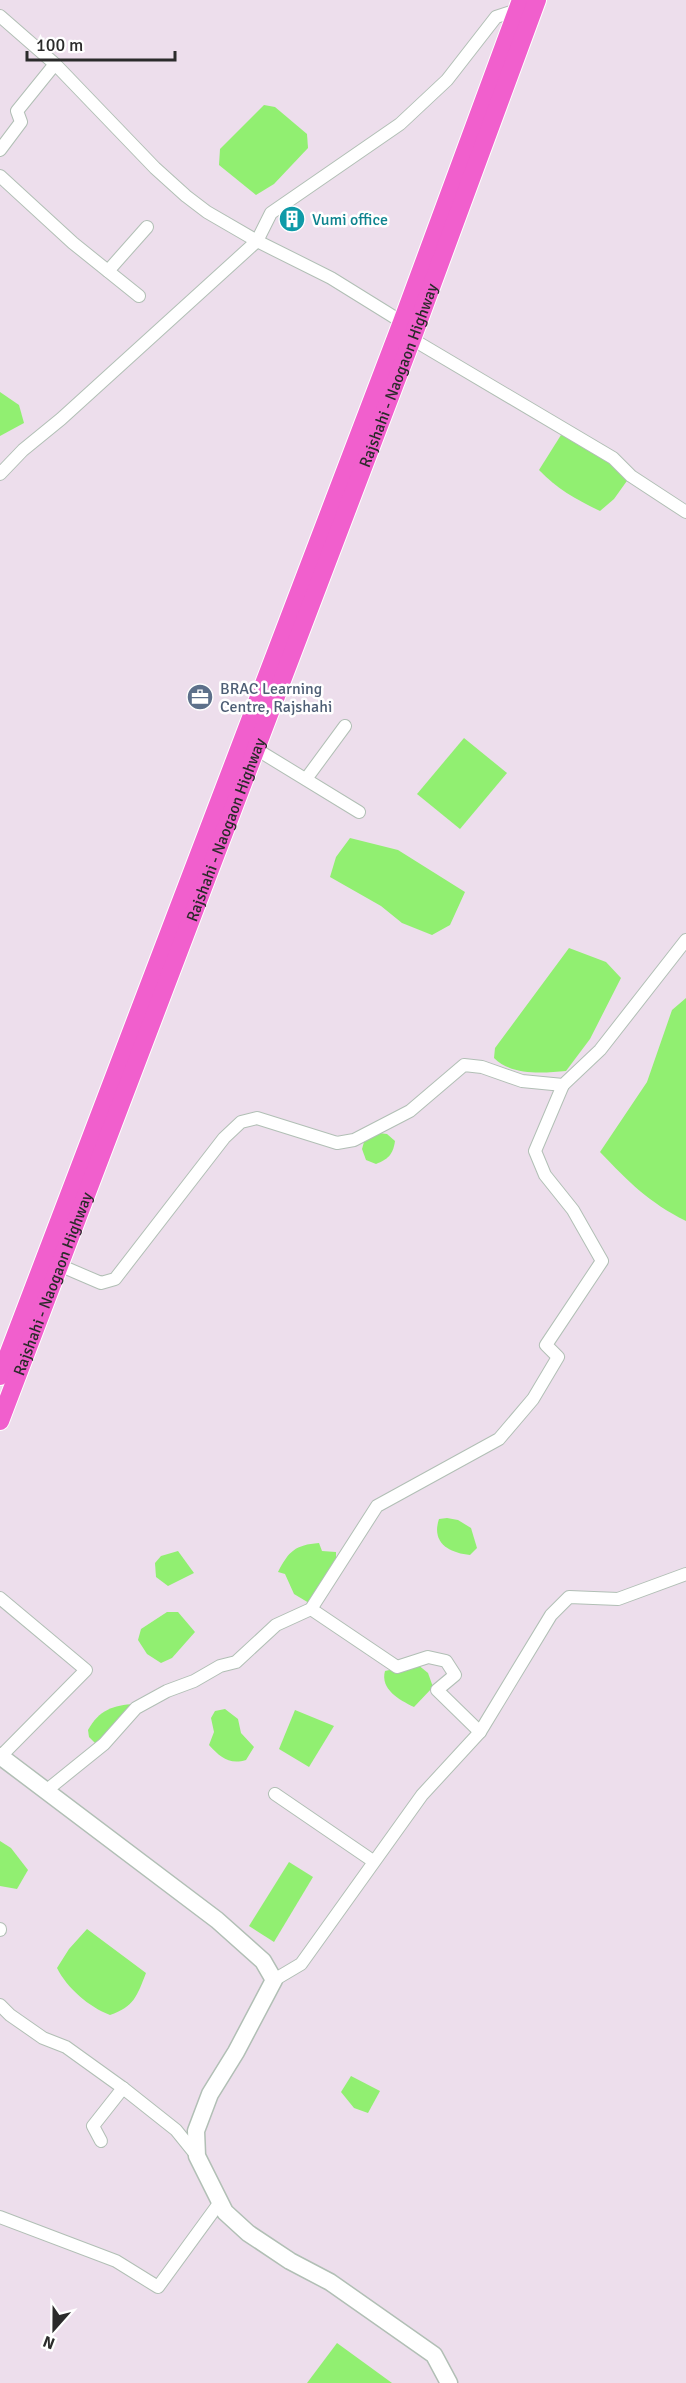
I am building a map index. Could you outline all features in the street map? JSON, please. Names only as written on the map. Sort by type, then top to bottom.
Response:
[{"type":"main road","name":"Rajshahi - Naogaon Highway","points":[[0,1421],[256,749],[373,420],[402,322],[445,228],[537,0]]},
{"type":"main road","name":"Rajshahi - Naogaon Highway","points":[[0,1376],[373,420],[412,339],[445,228],[519,5]]},
{"type":"main road","points":[[0,1756],[217,1920],[263,1961],[274,1980],[236,2052],[210,2094],[196,2131],[197,2156],[225,2212],[248,2233],[290,2261],[330,2282],[434,2355],[450,2383]]},
{"type":"street","points":[[0,474],[23,450],[61,420],[258,241],[271,213],[400,124],[447,80],[496,17],[519,5]]},
{"type":"street","points":[[0,16],[55,64],[155,168],[207,212],[331,278],[402,322]]},
{"type":"street","points":[[0,150],[21,122],[17,111],[55,64]]},
{"type":"street","points":[[0,176],[73,243],[139,296]]},
{"type":"street","points":[[108,272],[147,227]]},
{"type":"street","points":[[412,339],[613,458],[631,476],[686,512]]},
{"type":"street","points":[[306,779],[345,726]]},
{"type":"street","points":[[256,749],[359,812]]},
{"type":"street","points":[[47,1790],[104,1744],[136,1708],[220,1666],[236,1662],[276,1625],[311,1608],[377,1506],[499,1439],[533,1399],[558,1357],[546,1345],[602,1261],[573,1210],[545,1175],[535,1151],[563,1085],[600,1050],[686,940]]},
{"type":"street","points":[[59,1265],[101,1283],[115,1279],[224,1138],[241,1122],[257,1118],[337,1143],[354,1140],[410,1111],[464,1065],[482,1067],[522,1081],[563,1085]]},
{"type":"street","points":[[274,1980],[300,1964],[422,1795],[480,1732],[551,1615],[570,1596],[618,1599],[686,1574]]},
{"type":"street","points":[[0,1598],[86,1670],[0,1756]]},
{"type":"street","points":[[311,1608],[397,1667],[428,1657],[446,1661],[455,1675],[437,1690],[480,1732]]},
{"type":"street","points":[[275,1794],[373,1861]]},
{"type":"street","points":[[0,2005],[10,2015],[43,2037],[66,2047],[123,2088],[176,2130],[197,2156]]},
{"type":"street","points":[[101,2141],[93,2126],[123,2088]]},
{"type":"street","points":[[0,2217],[116,2261],[158,2286],[220,2202]]},
{"type":"shaded area","points":[[264,105],[275,107],[307,134],[308,148],[274,184],[256,195],[219,165],[220,149]]},
{"type":"shaded area","points":[[0,392],[19,405],[24,423],[0,436]]},
{"type":"shaded area","points":[[561,435],[577,439],[629,478],[614,499],[600,511],[568,494],[539,470]]},
{"type":"shaded area","points":[[464,738],[507,773],[460,829],[417,794]]},
{"type":"shaded area","points":[[350,838],[398,850],[465,892],[450,925],[432,935],[402,923],[381,906],[330,877],[336,857]]},
{"type":"shaded area","points":[[569,948],[606,962],[621,978],[590,1039],[566,1071],[528,1072],[501,1064],[494,1058],[495,1048]]},
{"type":"shaded area","points":[[686,998],[686,1221],[640,1191],[600,1152],[647,1082],[672,1010]]},
{"type":"shaded area","points":[[379,1133],[387,1134],[395,1141],[389,1156],[376,1164],[366,1160],[362,1149],[364,1142]]},
{"type":"shaded area","points":[[439,1519],[458,1520],[471,1528],[477,1548],[470,1555],[449,1549],[440,1540],[437,1527]]},
{"type":"shaded area","points":[[319,1543],[322,1551],[336,1552],[336,1559],[309,1603],[294,1594],[285,1574],[278,1572],[294,1550],[304,1545]]},
{"type":"shaded area","points":[[178,1551],[194,1573],[168,1586],[156,1577],[155,1563],[161,1556]]},
{"type":"shaded area","points":[[167,1612],[178,1612],[195,1632],[172,1658],[161,1663],[147,1654],[138,1640],[141,1629]]},
{"type":"shaded area","points":[[417,1664],[428,1673],[433,1687],[414,1707],[392,1693],[384,1677],[385,1671]]},
{"type":"shaded area","points":[[135,1704],[96,1744],[89,1737],[88,1730],[102,1713],[113,1707]]},
{"type":"shaded area","points":[[225,1709],[238,1719],[241,1733],[254,1747],[246,1760],[225,1759],[209,1745],[214,1732],[211,1718],[215,1711]]},
{"type":"shaded area","points":[[295,1710],[334,1726],[309,1767],[279,1749]]},
{"type":"shaded area","points":[[0,1841],[11,1848],[28,1870],[17,1889],[0,1886]]},
{"type":"shaded area","points":[[289,1862],[313,1877],[274,1942],[249,1926]]},
{"type":"shaded area","points":[[87,1929],[146,1973],[134,2000],[110,2015],[79,1996],[57,1968],[69,1949]]},
{"type":"shaded area","points":[[351,2076],[380,2091],[368,2113],[354,2108],[341,2092]]},
{"type":"shaded area","points":[[337,2343],[392,2383],[307,2383]]},
{"type":"place","name":"Vumi office","points":[[292,219]]},
{"type":"place","name":"BRAC Learning Centre, Rajshahi","points":[[200,697]]}]
